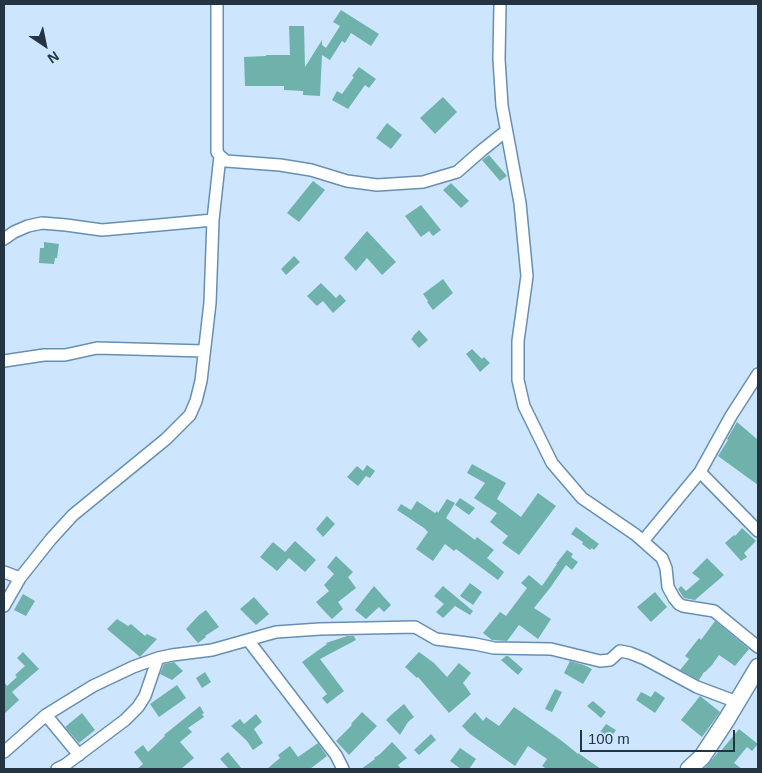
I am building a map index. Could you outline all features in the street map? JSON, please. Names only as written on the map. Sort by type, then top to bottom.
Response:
[{"type":"street","points":[[217,4],[217,152],[226,161],[280,165],[311,170],[347,181],[377,184],[423,182],[457,172],[506,130]]},
{"type":"street","points":[[500,4],[499,59],[502,106],[520,203],[527,276],[518,341],[518,380],[524,406],[552,463],[582,498],[636,534],[662,558],[666,568],[668,587],[679,604],[714,611],[758,647]]},
{"type":"street","points":[[4,606],[20,578],[51,539],[74,515],[166,438],[190,415],[196,401],[201,380],[210,303],[213,220],[220,156]]},
{"type":"street","points":[[4,239],[9,232],[42,223],[102,230],[213,220]]},
{"type":"street","points":[[4,361],[44,355],[65,355],[97,348],[204,351]]},
{"type":"street","points":[[643,541],[700,472],[731,416],[758,374]]},
{"type":"street","points":[[700,472],[758,531]]},
{"type":"street","points":[[4,572],[20,578]]},
{"type":"street","points":[[4,752],[46,715],[93,686],[133,667],[158,658],[212,650],[285,631],[415,627],[436,640],[494,648],[551,649],[600,661],[610,660],[620,652],[630,653],[697,687],[737,702]]},
{"type":"street","points":[[248,640],[336,755],[343,769]]},
{"type":"street","points":[[63,768],[125,720],[138,707],[145,696],[158,658]]},
{"type":"street","points":[[689,769],[702,757],[758,667]]},
{"type":"street","points":[[46,715],[78,755]]},
{"type":"building","points":[[341,10],[379,34],[371,46],[351,33],[345,43],[342,41],[330,60],[322,55],[320,96],[303,95],[303,91],[284,90],[284,86],[245,86],[244,57],[290,55],[289,26],[304,26],[305,67],[322,40],[322,45],[326,48],[340,26],[333,22]]},
{"type":"building","points":[[359,67],[376,79],[369,88],[365,85],[348,109],[332,100],[337,91],[342,94]]},
{"type":"building","points":[[443,97],[457,112],[435,134],[420,118]]},
{"type":"building","points":[[387,123],[402,135],[391,149],[376,138]]},
{"type":"building","points":[[489,155],[507,176],[500,181],[482,160]]},
{"type":"building","points":[[313,181],[325,190],[299,222],[287,213]]},
{"type":"building","points":[[451,183],[469,201],[461,208],[443,190]]},
{"type":"building","points":[[421,205],[441,230],[433,236],[429,231],[421,237],[405,216]]},
{"type":"building","points":[[367,231],[396,262],[382,275],[367,258],[356,271],[344,258]]},
{"type":"building","points":[[44,242],[59,244],[54,264],[39,263],[40,248],[44,248]]},
{"type":"building","points":[[294,256],[300,262],[286,275],[281,269]]},
{"type":"building","points":[[443,279],[453,293],[433,310],[423,294]]},
{"type":"building","points":[[321,283],[336,298],[340,294],[346,301],[333,313],[323,301],[317,306],[307,296]]},
{"type":"building","points":[[419,330],[428,340],[419,348],[411,339]]},
{"type":"building","points":[[472,349],[482,359],[484,357],[490,363],[480,372],[466,354]]},
{"type":"building","points":[[737,422],[758,440],[758,485],[718,456]]},
{"type":"building","points":[[472,464],[506,483],[497,499],[521,517],[538,493],[556,506],[519,555],[502,543],[508,536],[490,522],[497,513],[474,498],[485,483],[467,473]]},
{"type":"building","points":[[367,465],[375,471],[370,478],[366,476],[358,486],[347,477],[357,466],[363,471]]},
{"type":"building","points":[[460,498],[475,508],[469,515],[455,505]]},
{"type":"building","points":[[447,499],[455,503],[446,518],[475,540],[477,537],[494,550],[487,558],[504,572],[498,580],[456,549],[454,551],[445,544],[433,561],[416,549],[428,532],[397,510],[401,504],[411,510],[417,501],[438,513]]},
{"type":"building","points":[[327,516],[335,524],[323,537],[316,529]]},
{"type":"building","points":[[576,527],[599,544],[594,550],[592,548],[590,550],[582,544],[583,542],[571,534]]},
{"type":"building","points":[[742,528],[756,541],[744,553],[747,557],[741,561],[725,543]]},
{"type":"building","points":[[295,541],[316,560],[305,572],[289,558],[277,571],[260,557],[273,542],[285,552]]},
{"type":"building","points":[[567,550],[573,554],[571,557],[578,562],[572,570],[566,565],[534,608],[551,619],[538,639],[519,625],[507,641],[492,640],[483,633],[500,612],[506,616],[527,588],[521,583],[529,575],[542,586]]},
{"type":"building","points":[[336,556],[353,572],[348,577],[356,588],[338,602],[343,609],[332,619],[316,602],[329,591],[324,585],[334,574],[327,567]]},
{"type":"building","points":[[707,558],[724,575],[695,600],[684,598],[678,589],[681,586],[686,591],[700,579],[692,573]]},
{"type":"building","points":[[470,583],[482,592],[473,605],[460,596]]},
{"type":"building","points":[[374,586],[391,605],[384,612],[379,607],[366,619],[355,610]]},
{"type":"building","points":[[443,586],[473,611],[470,615],[455,606],[443,618],[436,612],[444,604],[434,596]]},
{"type":"building","points":[[655,592],[667,607],[651,622],[637,607]]},
{"type":"building","points":[[23,594],[35,601],[26,616],[14,610]]},
{"type":"building","points":[[254,597],[269,614],[256,625],[240,609]]},
{"type":"building","points":[[206,610],[219,627],[198,643],[186,629]]},
{"type":"building","points":[[117,619],[128,626],[131,624],[145,636],[147,634],[157,639],[140,657],[107,629]]},
{"type":"building","points":[[715,621],[749,649],[735,666],[719,655],[699,680],[680,670],[689,659],[685,656],[699,638],[701,640]]},
{"type":"building","points":[[347,636],[354,636],[356,640],[320,659],[344,691],[327,704],[322,698],[327,694],[302,662],[326,643]]},
{"type":"building","points":[[23,652],[39,669],[12,692],[19,700],[4,714],[4,682],[7,686],[25,666],[17,658]]},
{"type":"building","points":[[419,652],[434,663],[447,677],[459,663],[471,673],[463,683],[471,694],[449,713],[418,677],[405,667]]},
{"type":"building","points":[[506,656],[523,669],[518,675],[501,660]]},
{"type":"building","points":[[570,661],[592,669],[583,684],[564,673]]},
{"type":"building","points":[[174,662],[183,671],[172,680],[160,674],[164,664]]},
{"type":"building","points":[[205,672],[211,682],[202,688],[196,678]]},
{"type":"building","points":[[177,685],[186,698],[159,717],[150,704]]},
{"type":"building","points":[[555,689],[562,692],[552,712],[545,709]]},
{"type":"building","points":[[655,691],[665,698],[655,713],[636,700],[641,692],[651,697]]},
{"type":"building","points":[[700,696],[720,712],[702,737],[681,720]]},
{"type":"building","points":[[593,701],[606,712],[601,718],[587,706]]},
{"type":"building","points":[[404,704],[414,717],[408,722],[400,735],[386,720]]},
{"type":"building","points":[[200,706],[204,717],[188,728],[192,732],[180,742],[194,758],[181,769],[137,769],[143,764],[134,752],[143,745],[148,752],[164,735]]},
{"type":"building","points":[[514,707],[601,769],[547,769],[542,766],[547,759],[528,746],[515,766],[470,734],[462,726],[475,712],[483,721],[486,717],[499,726]]},
{"type":"building","points":[[362,712],[377,726],[349,755],[336,741]]},
{"type":"building","points":[[82,713],[95,730],[79,743],[65,727]]},
{"type":"building","points":[[256,714],[262,722],[254,729],[263,743],[253,750],[247,741],[231,726],[240,719],[244,724]]},
{"type":"building","points":[[606,724],[616,730],[608,742],[598,735]]},
{"type":"building","points":[[739,729],[758,744],[752,751],[747,747],[734,763],[742,769],[704,769],[720,752]]},
{"type":"building","points":[[431,734],[436,740],[419,755],[414,750]]},
{"type":"building","points":[[392,742],[407,758],[398,765],[401,769],[361,769],[375,759]]},
{"type":"building","points":[[318,743],[327,756],[310,769],[267,769],[280,758],[278,755],[290,746],[298,757]]},
{"type":"building","points":[[460,748],[476,759],[469,769],[461,769],[450,761]]},
{"type":"building","points":[[228,752],[242,769],[229,769],[220,759]]}]
